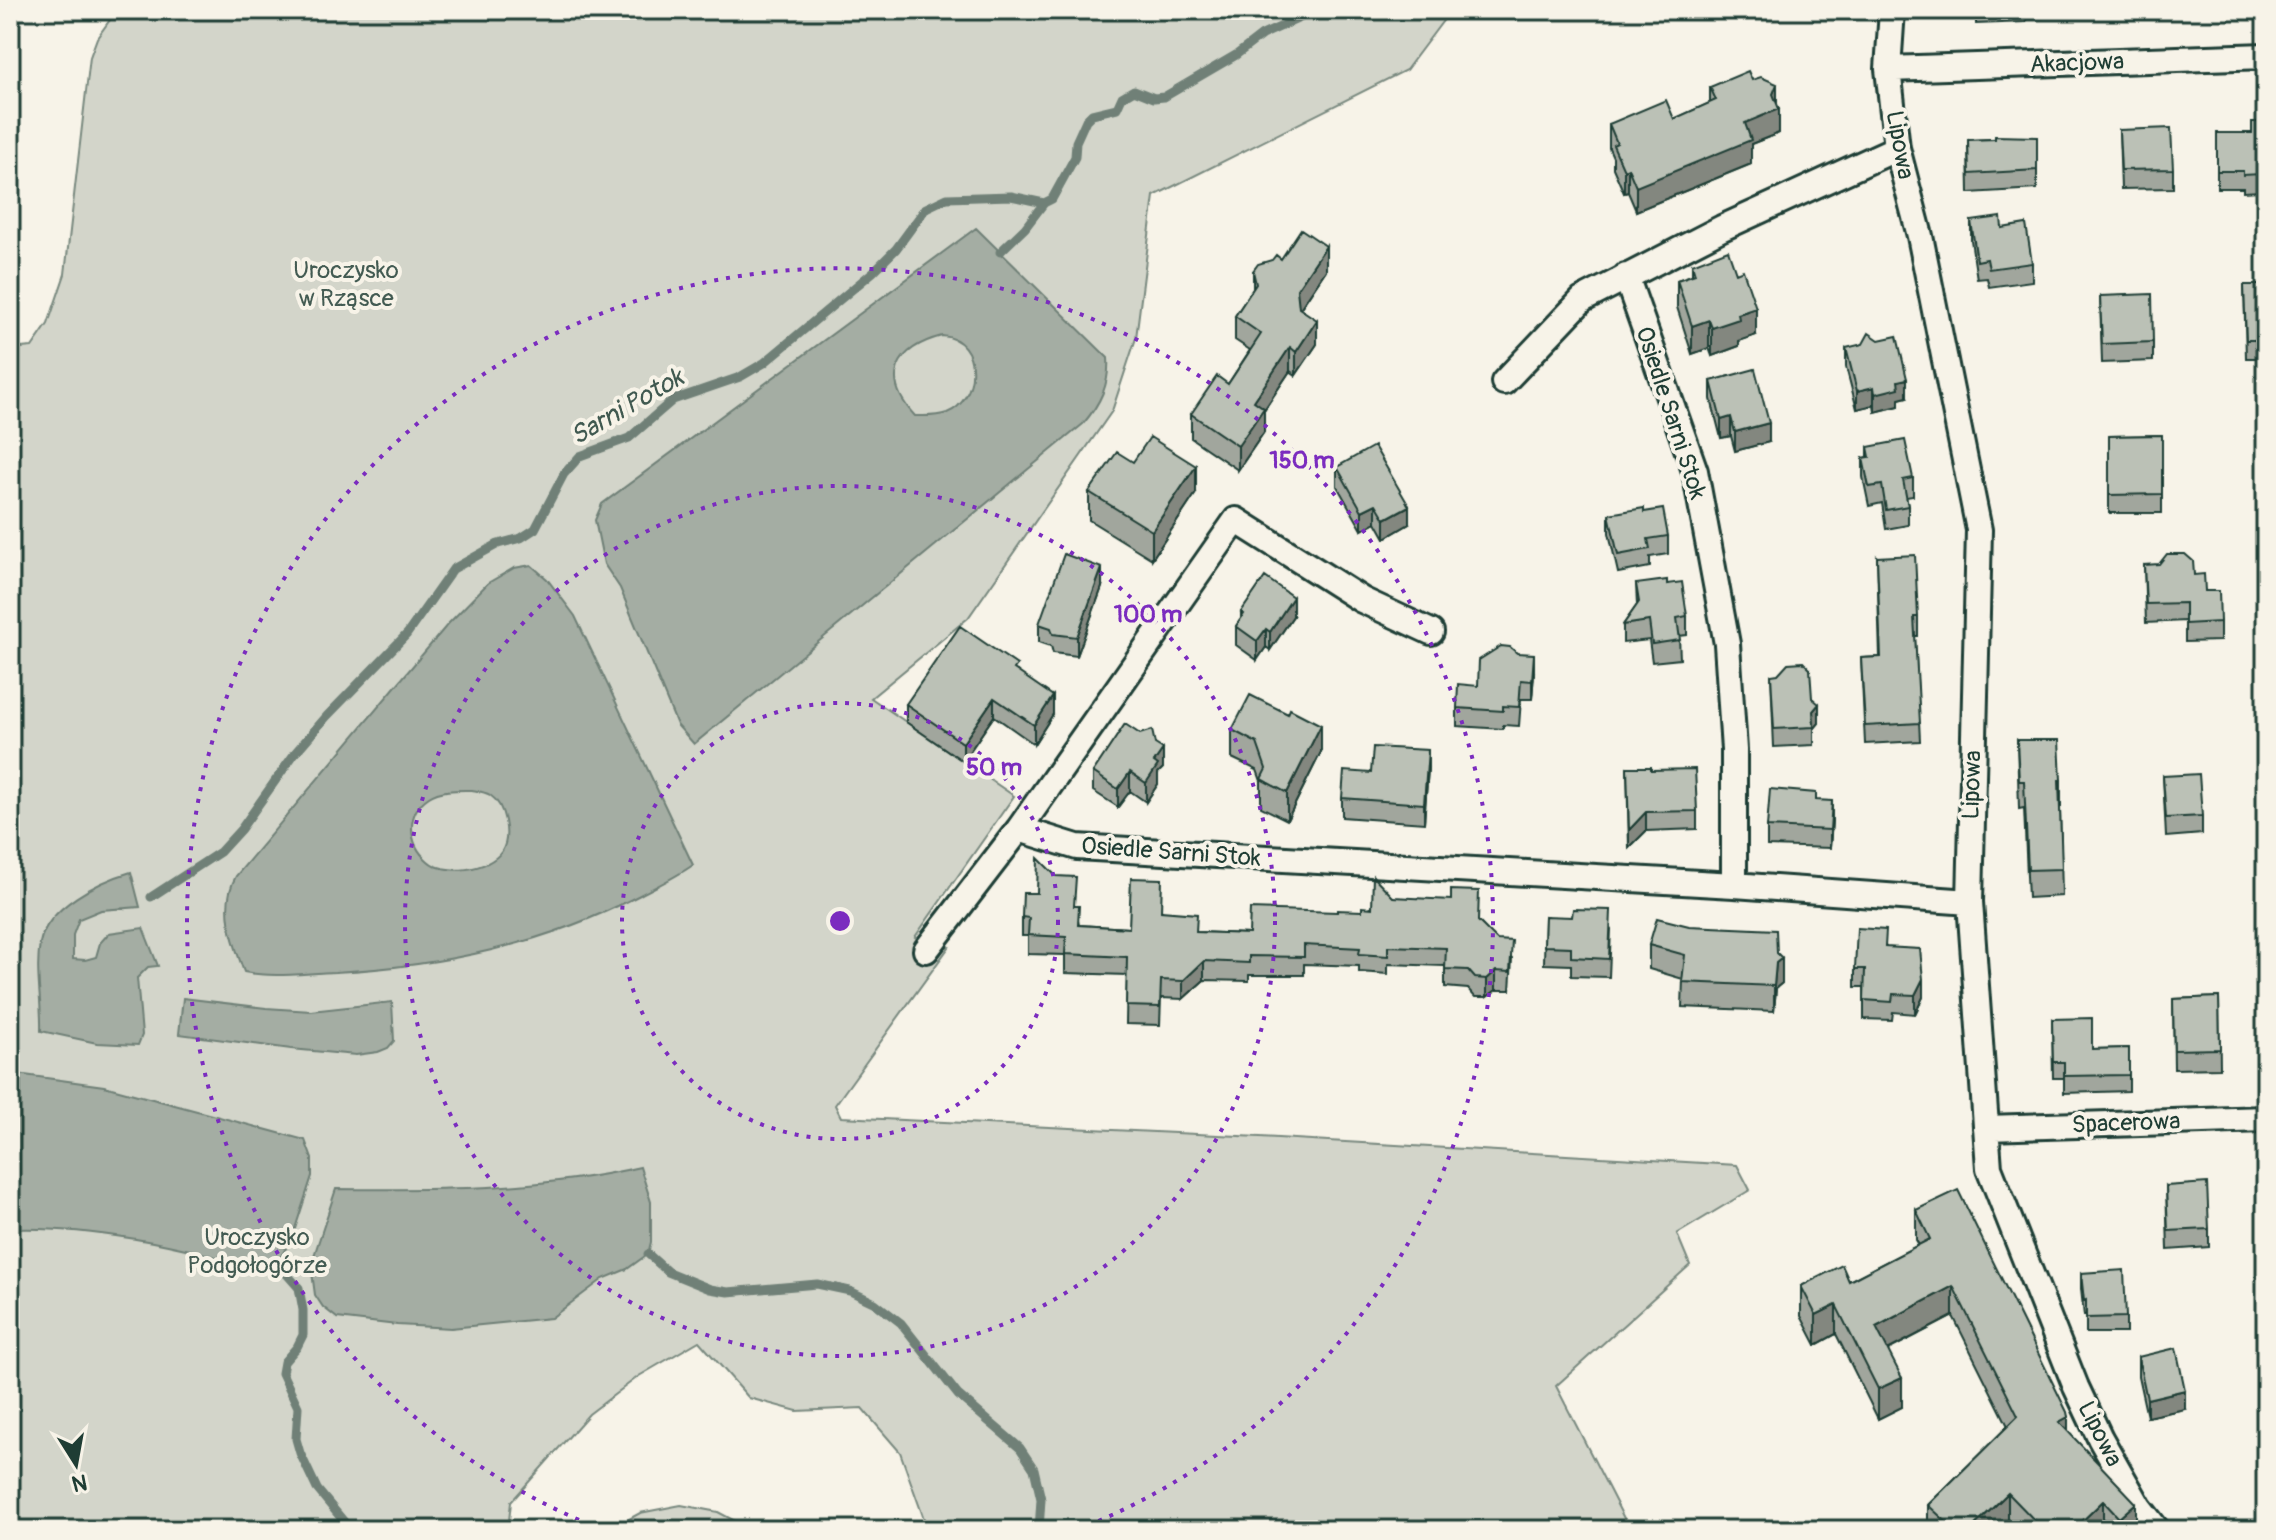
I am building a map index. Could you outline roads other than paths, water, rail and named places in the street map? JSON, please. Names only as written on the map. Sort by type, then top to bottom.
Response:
[{"type":"street","name":"Lipowa","points":[[1892,10],[1888,69],[1897,148],[1920,236],[1979,530],[1970,902],[1989,1168],[2076,1387],[2100,1438],[2139,1507],[2157,1530]]},
{"type":"street","name":"Akacjowa","points":[[1888,69],[2266,56]]},
{"type":"street","points":[[1504,382],[1582,300],[1722,228],[1897,148]]},
{"type":"street","name":"Osiedle Sarni Stok","points":[[1626,276],[1695,471],[1724,628],[1734,750],[1734,885]]},
{"type":"street","points":[[926,950],[1019,829],[1236,520],[1362,600],[1431,632]]},
{"type":"street","name":"Osiedle Sarni Stok","points":[[1019,829],[1077,847],[1734,885],[1970,902]]},
{"type":"street","name":"Spacerowa","points":[[1986,1128],[2266,1119]]},
{"type":"waterway","name":"Sarni Potok","points":[[151,897],[220,852],[241,829],[295,753],[407,634],[453,569],[498,544],[521,538],[535,529],[564,474],[580,456],[629,438],[673,400],[740,377],[764,363],[873,272],[896,249],[926,208],[947,198],[1011,196],[1044,203],[1052,199],[1075,157],[1076,142],[1092,114],[1117,108],[1122,97],[1134,90],[1154,98],[1164,97],[1236,55],[1262,35],[1300,18],[1306,10]]},
{"type":"waterway","points":[[1000,252],[1025,228],[1044,203]]},
{"type":"waterway","points":[[648,1254],[668,1272],[710,1289],[728,1292],[817,1284],[850,1291],[875,1303],[901,1323],[958,1395],[1020,1448],[1034,1469],[1041,1499],[1039,1530]]},
{"type":"waterway","points":[[277,1263],[299,1288],[303,1310],[303,1335],[284,1362],[282,1373],[298,1407],[296,1439],[317,1489],[351,1530]]},
{"type":"park label","name":"Uroczysko w Rząsce","points":[[346,284]]},
{"type":"park label","name":"Uroczysko Podgołogórze","points":[[257,1251]]}]
